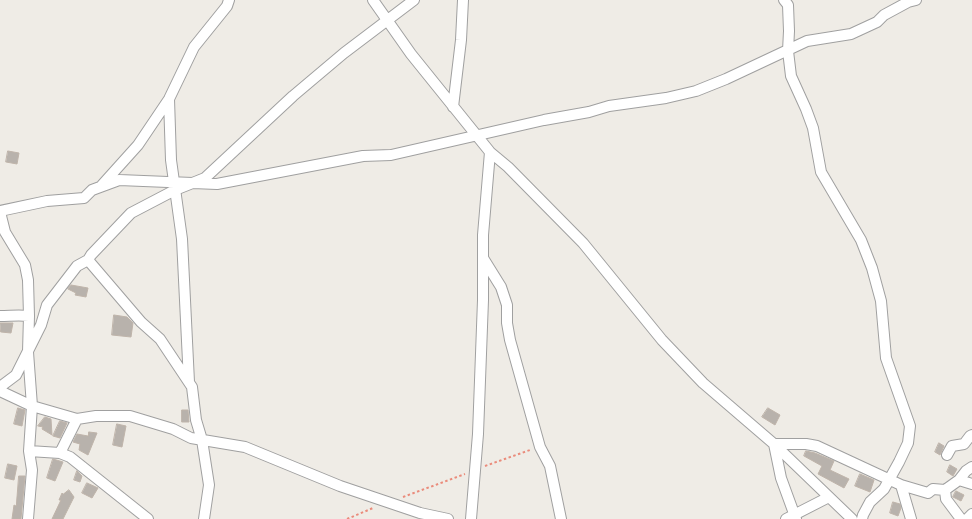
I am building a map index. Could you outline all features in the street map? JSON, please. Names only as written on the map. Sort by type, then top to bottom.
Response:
[{"type":"street","points":[[100,187],[138,145],[169,99],[194,47],[228,6],[229,0]]},
{"type":"street","points":[[373,0],[411,54],[490,152],[583,243],[662,340],[703,383],[774,444],[852,519]]},
{"type":"street","points":[[28,519],[32,470],[29,451],[32,406],[28,352],[28,280],[25,265],[5,232],[0,211],[47,201],[84,198],[92,190],[119,180],[175,185],[205,178],[293,96],[344,53],[414,0]]},
{"type":"street","points":[[453,107],[461,40],[462,0]]},
{"type":"street","points":[[784,0],[788,5],[788,51],[792,76],[806,108],[822,172],[861,240],[872,268],[881,301],[886,358],[910,426],[908,443],[890,480],[870,502],[862,519]]},
{"type":"street","points":[[192,182],[217,184],[363,156],[391,155],[609,106],[666,98],[696,91],[726,80],[807,41],[851,34],[877,22],[908,2],[916,0]]},
{"type":"street","points":[[169,99],[171,160],[182,239],[190,382]]},
{"type":"street","points":[[471,519],[478,434],[483,235],[490,152]]},
{"type":"street","points":[[175,185],[131,214],[88,260],[77,266],[47,305],[41,325],[16,375],[0,389],[32,406],[77,419],[96,416],[130,416],[173,429],[191,438],[245,447],[340,486],[420,513],[448,519]]},
{"type":"street","points":[[483,258],[501,287],[507,305],[507,323],[510,340],[540,447],[550,466],[561,519]]},
{"type":"street","points":[[88,260],[135,315],[160,340],[190,382],[196,420],[202,440],[208,485],[204,519]]},
{"type":"street","points":[[0,316],[12,314],[29,316]]},
{"type":"street","points":[[60,453],[77,419]]},
{"type":"street","points":[[947,455],[952,446],[964,444],[972,435]]},
{"type":"street","points":[[774,444],[817,446],[890,480],[928,493],[933,489],[945,490],[972,467]]},
{"type":"street","points":[[774,444],[781,478],[793,518],[829,497]]},
{"type":"street","points":[[29,451],[60,453],[70,457],[148,519]]},
{"type":"street","points":[[959,480],[972,484]]},
{"type":"street","points":[[901,484],[911,519]]},
{"type":"street","points":[[945,490],[946,499],[961,519]]},
{"type":"street","points":[[967,519],[972,514]]},
{"type":"path","points":[[347,519],[388,502],[540,447]]},
{"type":"building","points":[[8,151],[19,153],[17,164],[6,162]]},
{"type":"building","points":[[71,285],[88,288],[86,297],[75,295],[76,293],[68,289]]},
{"type":"building","points":[[114,315],[127,317],[133,323],[131,337],[112,335]]},
{"type":"building","points":[[0,323],[13,323],[11,333],[1,332]]},
{"type":"building","points":[[18,408],[25,410],[22,426],[14,424]]},
{"type":"building","points":[[768,408],[780,415],[775,425],[762,417]]},
{"type":"building","points":[[182,410],[188,410],[189,422],[182,422]]},
{"type":"building","points":[[45,417],[51,419],[52,435],[42,429],[43,427],[38,426]]},
{"type":"building","points":[[60,421],[67,423],[60,438],[53,436]]},
{"type":"building","points":[[117,424],[126,426],[122,447],[113,445]]},
{"type":"building","points":[[89,432],[97,433],[88,455],[79,450],[80,444],[73,442],[77,434],[88,436]]},
{"type":"building","points":[[939,443],[944,446],[940,455],[935,452]]},
{"type":"building","points":[[806,451],[834,461],[830,470],[849,479],[844,488],[818,474],[822,466],[804,456]]},
{"type":"building","points":[[53,459],[63,462],[55,481],[47,478]]},
{"type":"building","points":[[8,464],[17,466],[14,480],[5,478]]},
{"type":"building","points":[[950,465],[957,469],[953,476],[947,472]]},
{"type":"building","points":[[77,471],[82,476],[80,482],[74,480]]},
{"type":"building","points":[[860,474],[874,480],[870,492],[855,486]]},
{"type":"building","points":[[19,476],[25,476],[21,519],[12,519],[14,505],[16,506]]},
{"type":"building","points":[[87,483],[98,488],[92,498],[82,493]]},
{"type":"building","points":[[69,490],[74,497],[63,519],[52,519],[61,500],[59,500],[62,493]]},
{"type":"building","points":[[956,491],[964,495],[961,501],[953,497]]},
{"type":"building","points":[[893,502],[900,504],[901,508],[898,516],[890,513]]}]
